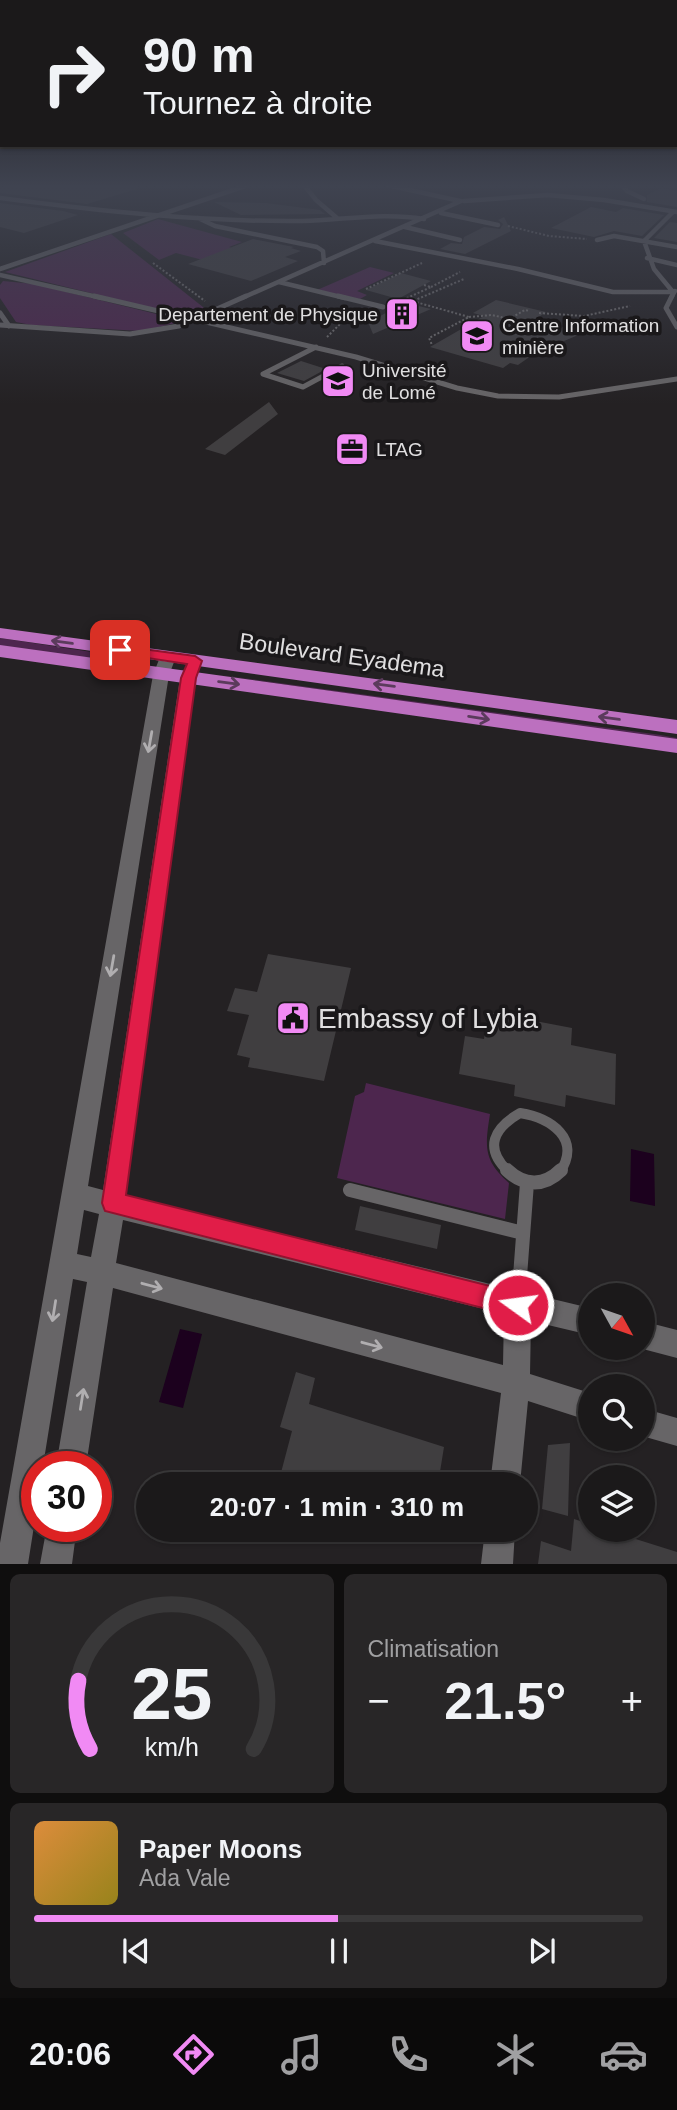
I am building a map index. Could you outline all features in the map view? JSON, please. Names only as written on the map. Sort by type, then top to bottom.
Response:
[{"type":"highway","name":"Boulevard Eyadema","points":[[0,634],[165,666],[677,727]]},
{"type":"highway","points":[[0,651],[165,666]]},
{"type":"highway","name":"Boulevard Eyadema","points":[[192,669],[677,746]]},
{"type":"street","points":[[12,1564],[165,666]]},
{"type":"street","points":[[73,1451],[192,669]]},
{"type":"street","points":[[73,1195],[578,1319]]},
{"type":"street","points":[[62,1264],[102,1272],[516,1383],[578,1403]]},
{"type":"street","points":[[506,1472],[516,1383],[518,1305]]},
{"type":"street","points":[[655,1338],[677,1344]]},
{"type":"street","points":[[655,1426],[677,1432]]},
{"type":"street","points":[[56,1564],[59,1542]]},
{"type":"street","points":[[497,1564],[499,1542]]},
{"type":"lane","points":[[0,269],[32,258]]},
{"type":"lane","points":[[324,258],[324,263]]},
{"type":"lane","points":[[0,325],[130,334],[196,320],[335,258]]},
{"type":"lane","points":[[459,258],[613,292],[675,291]]},
{"type":"lane","points":[[647,258],[663,283],[675,291]]},
{"type":"lane","points":[[647,258],[677,265]]},
{"type":"lane","points":[[0,275],[316,347],[380,363],[458,389],[497,396],[560,396],[677,379]]},
{"type":"lane","points":[[279,282],[383,307]]},
{"type":"lane","points":[[675,291],[666,308],[677,327]]},
{"type":"lane","points":[[0,313],[9,326]]},
{"type":"lane","points":[[316,347],[264,376],[303,387],[342,366]]},
{"type":"lane","points":[[520,1113],[535,1113],[548,1119],[559,1129],[566,1142],[568,1156],[563,1168],[554,1178],[541,1183],[527,1183],[512,1176],[501,1166],[494,1152],[494,1138],[498,1126],[508,1117],[520,1113]]},
{"type":"lane","points":[[518,1305],[527,1183]]},
{"type":"lane","points":[[350,1190],[523,1233]]},
{"type":"path","points":[[479,262],[405,299],[468,317],[492,315],[509,320],[525,310],[530,311]]},
{"type":"path","points":[[153,263],[217,310]]},
{"type":"path","points":[[413,301],[464,279]]},
{"type":"path","points":[[424,285],[431,287]]},
{"type":"path","points":[[405,294],[412,296]]},
{"type":"path","points":[[413,301],[418,306]]},
{"type":"path","points":[[539,313],[550,316],[592,314],[633,305]]},
{"type":"path","points":[[432,345],[429,338],[468,317]]},
{"type":"shaded area","points":[[44,258],[141,258],[208,311],[193,318],[5,272]]},
{"type":"shaded area","points":[[195,258],[229,258],[222,265]]},
{"type":"shaded area","points":[[370,267],[394,273],[357,291],[367,295],[360,299],[317,290]]},
{"type":"shaded area","points":[[3,281],[34,284],[185,321],[141,331],[16,322],[0,298],[0,285]]},
{"type":"shaded area","points":[[0,638],[125,657],[128,661],[125,663],[0,646]]},
{"type":"shaded area","points":[[213,674],[661,735],[677,738],[677,741]]},
{"type":"shaded area","points":[[366,1083],[490,1114],[487,1144],[490,1160],[509,1183],[505,1219],[337,1178],[355,1096],[364,1092]]},
{"type":"shaded area","points":[[631,1149],[654,1154],[655,1206],[630,1201]]},
{"type":"shaded area","points":[[180,1329],[202,1334],[183,1408],[159,1402]]},
{"type":"building","points":[[204,258],[288,258],[298,261],[251,281],[188,264]]},
{"type":"building","points":[[401,273],[431,281],[398,299],[366,290]]},
{"type":"building","points":[[496,300],[546,312],[536,319],[583,333],[557,344],[551,342],[518,365],[510,363],[503,368],[430,347],[484,316],[473,313]]},
{"type":"building","name":"Departement de Physique","points":[[406,303],[431,309],[373,334],[368,322]]},
{"type":"building","points":[[301,361],[326,369],[304,381],[277,373]]},
{"type":"building","points":[[269,402],[278,414],[225,455],[205,449]]},
{"type":"building","points":[[268,954],[351,968],[324,1081],[248,1067],[250,1058],[237,1055],[249,1015],[227,1011],[235,988],[257,992]]},
{"type":"building","points":[[488,1012],[572,1028],[571,1045],[616,1054],[615,1105],[566,1095],[565,1107],[514,1096],[515,1085],[459,1074],[465,1036],[484,1039]]},
{"type":"building","points":[[360,1206],[441,1225],[437,1249],[355,1230]]},
{"type":"building","points":[[296,1372],[315,1378],[309,1404],[444,1447],[440,1472],[281,1472],[292,1431],[280,1427]]},
{"type":"building","points":[[570,1443],[568,1516],[542,1509],[548,1445]]},
{"type":"building","points":[[574,1519],[578,1520],[578,1542],[645,1542],[677,1552],[677,1564],[538,1564],[541,1541],[571,1551]]},
{"type":"place","name":"Departement de Physique","points":[[402,314]]},
{"type":"place","name":"Centre Information minière","points":[[477,336]]},
{"type":"place","name":"Université de Lomé","points":[[338,381]]},
{"type":"place","name":"LTAG","points":[[352,449]]},
{"type":"place","name":"Embassy of Lybia","points":[[293,1018]]},
{"type":"route","points":[[120,650],[195,661],[188,678],[113,1203],[518,1305]]}]
